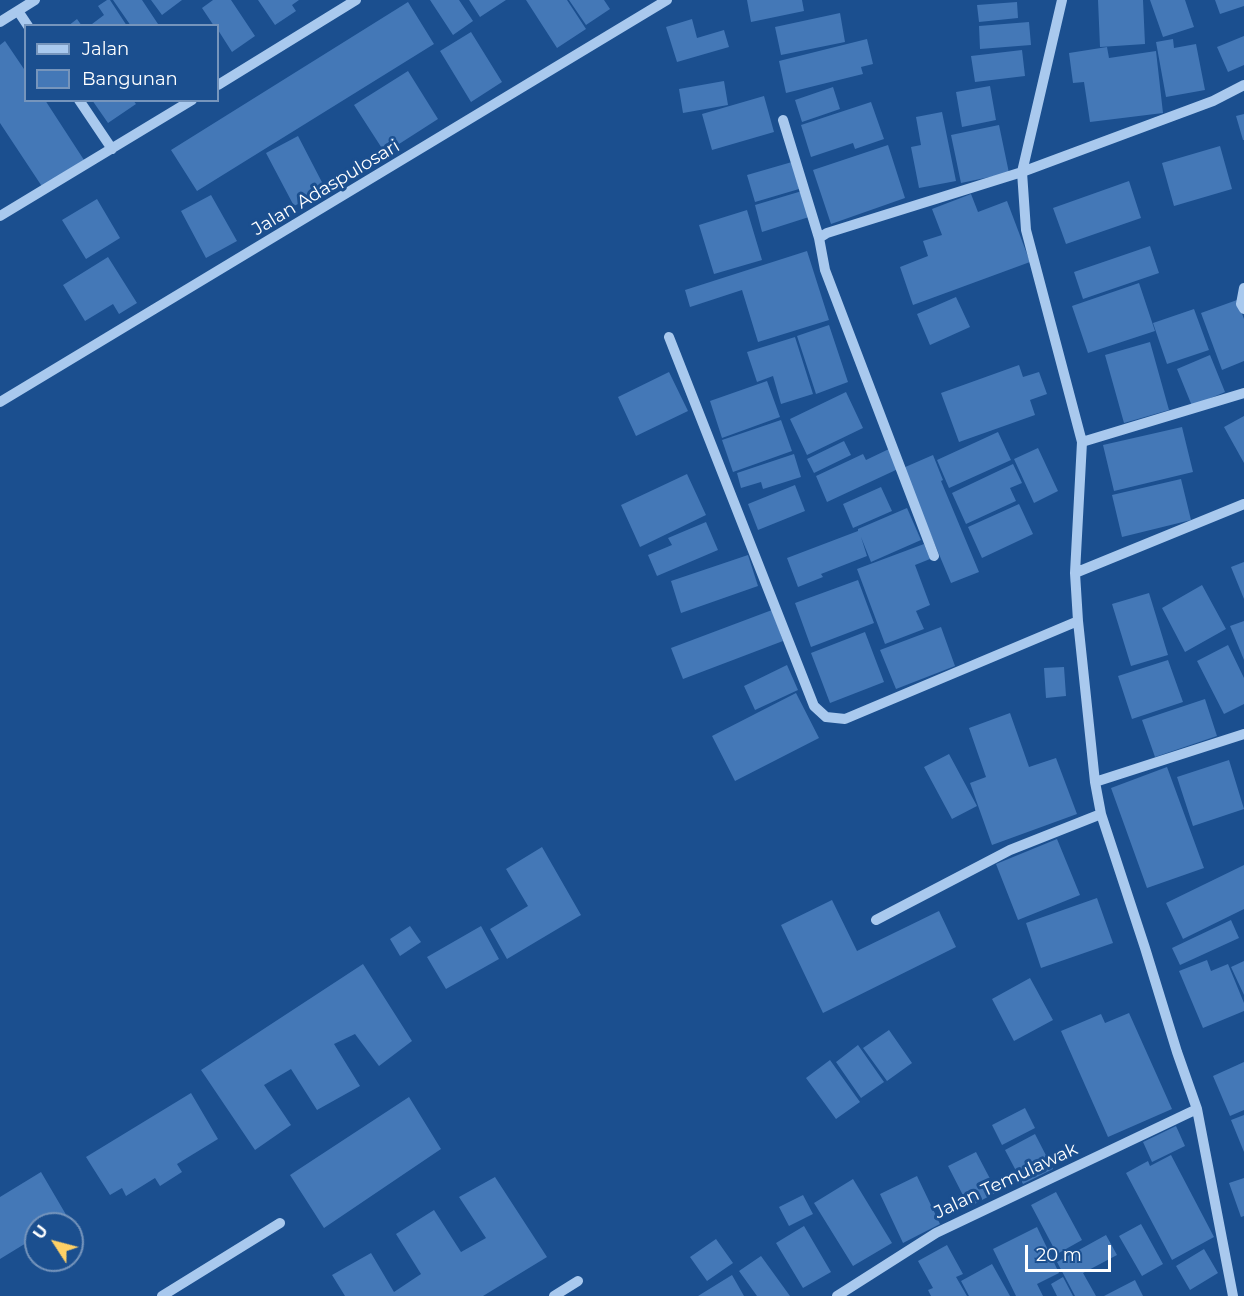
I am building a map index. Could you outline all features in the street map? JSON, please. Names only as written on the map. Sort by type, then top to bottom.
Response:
[{"type":"street","points":[[0,22],[35,0]]},
{"type":"street","points":[[219,84],[357,0]]},
{"type":"street","name":"Jalan Adaspulosari","points":[[0,402],[667,0]]},
{"type":"street","points":[[1062,0],[1022,171],[1026,230],[1082,442],[1075,573],[1095,782],[1101,814],[1197,1108],[1233,1296]]},
{"type":"street","points":[[18,11],[27,24]]},
{"type":"street","points":[[819,238],[826,233],[1022,171],[1213,101],[1244,85]]},
{"type":"street","points":[[80,102],[112,149]]},
{"type":"street","points":[[0,216],[189,102]]},
{"type":"street","points":[[783,120],[819,238],[825,270],[934,556]]},
{"type":"street","points":[[1244,288],[1241,304],[1244,309]]},
{"type":"street","points":[[669,337],[814,706],[826,717],[845,719],[1078,621]]},
{"type":"street","points":[[1082,442],[1244,393]]},
{"type":"street","points":[[1075,573],[1244,504]]},
{"type":"street","points":[[1095,782],[1244,735]]},
{"type":"street","points":[[876,920],[1010,850],[1101,814]]},
{"type":"street","name":"Jalan Temulawak","points":[[837,1296],[936,1233],[1197,1108]]},
{"type":"street","points":[[162,1296],[176,1293],[280,1223]]},
{"type":"street","points":[[554,1296],[578,1281]]},
{"type":"building","points":[[110,0],[126,24],[92,24],[104,15],[98,6]]},
{"type":"building","points":[[113,0],[142,0],[158,24],[130,24]]},
{"type":"building","points":[[151,0],[182,0],[162,15]]},
{"type":"building","points":[[213,0],[231,0],[255,36],[232,52],[219,32],[219,24],[213,24],[202,8]]},
{"type":"building","points":[[258,0],[299,0],[292,5],[296,11],[275,25]]},
{"type":"building","points":[[430,0],[459,0],[473,21],[453,35]]},
{"type":"building","points":[[469,0],[506,0],[480,17]]},
{"type":"building","points":[[526,0],[567,0],[586,29],[557,48]]},
{"type":"building","points":[[569,0],[604,0],[610,9],[586,25]]},
{"type":"building","points":[[747,0],[802,0],[804,11],[751,22]]},
{"type":"building","points":[[1098,0],[1143,0],[1145,44],[1100,47]]},
{"type":"building","points":[[1150,0],[1185,0],[1194,27],[1163,37]]},
{"type":"building","points":[[1215,0],[1244,0],[1244,6],[1220,14]]},
{"type":"building","points":[[408,2],[434,44],[197,191],[171,150]]},
{"type":"building","points":[[1017,2],[1018,18],[979,22],[977,5]]},
{"type":"building","points":[[840,13],[845,42],[781,55],[775,27]]},
{"type":"building","points":[[77,19],[81,24],[71,24]]},
{"type":"building","points":[[692,19],[697,38],[724,30],[729,47],[677,62],[666,27]]},
{"type":"building","points":[[1029,22],[1031,45],[980,49],[979,26]]},
{"type":"building","points":[[471,32],[502,82],[471,102],[440,51]]},
{"type":"building","points":[[1244,36],[1244,65],[1228,72],[1217,47]]},
{"type":"building","points":[[867,39],[873,64],[861,67],[863,74],[786,93],[779,61]]},
{"type":"building","points":[[1173,39],[1174,48],[1196,44],[1205,90],[1166,97],[1156,42]]},
{"type":"building","points":[[5,41],[24,69],[24,102],[46,102],[84,160],[43,188],[0,123],[0,45]]},
{"type":"building","points":[[1107,47],[1109,58],[1156,51],[1163,113],[1090,122],[1084,82],[1073,83],[1069,53]]},
{"type":"building","points":[[1022,50],[1025,76],[975,82],[971,56]]},
{"type":"building","points":[[408,71],[438,119],[385,153],[354,105]]},
{"type":"building","points":[[724,81],[728,105],[683,113],[679,89]]},
{"type":"building","points":[[990,86],[996,120],[962,127],[956,92]]},
{"type":"building","points":[[833,87],[840,109],[802,122],[795,100]]},
{"type":"building","points":[[764,96],[774,132],[712,150],[702,114]]},
{"type":"building","points":[[93,102],[134,102],[136,104],[108,123]]},
{"type":"building","points":[[871,102],[884,139],[855,149],[853,143],[811,157],[801,125]]},
{"type":"building","points":[[942,112],[956,181],[919,188],[911,147],[921,145],[916,117]]},
{"type":"building","points":[[1244,114],[1244,140],[1243,140],[1236,116]]},
{"type":"building","points":[[999,125],[1009,173],[961,183],[951,135]]},
{"type":"building","points":[[298,136],[326,190],[294,206],[266,153]]},
{"type":"building","points":[[888,145],[905,198],[831,224],[813,170]]},
{"type":"building","points":[[1220,146],[1232,189],[1174,206],[1162,163]]},
{"type":"building","points":[[792,162],[799,189],[755,202],[747,175]]},
{"type":"building","points":[[1129,181],[1141,218],[1066,244],[1053,208]]},
{"type":"building","points":[[802,191],[809,217],[762,232],[755,205]]},
{"type":"building","points":[[971,194],[978,212],[1007,201],[1030,262],[913,305],[900,267],[928,256],[923,241],[942,235],[932,209]]},
{"type":"building","points":[[211,195],[237,241],[206,258],[181,211]]},
{"type":"building","points":[[97,199],[120,238],[86,259],[62,220]]},
{"type":"building","points":[[747,210],[762,260],[714,274],[699,225]]},
{"type":"building","points":[[1150,246],[1159,273],[1083,299],[1074,272]]},
{"type":"building","points":[[807,251],[829,320],[758,342],[742,290],[690,307],[685,290]]},
{"type":"building","points":[[108,257],[137,303],[119,314],[113,304],[85,321],[63,285]]},
{"type":"building","points":[[1139,283],[1155,331],[1088,353],[1072,306]]},
{"type":"building","points":[[956,297],[970,327],[930,345],[917,314]]},
{"type":"building","points":[[1237,300],[1244,319],[1244,361],[1222,370],[1201,313]]},
{"type":"building","points":[[1194,309],[1209,350],[1167,364],[1153,323]]},
{"type":"building","points":[[829,325],[848,382],[816,394],[797,336]]},
{"type":"building","points":[[795,337],[813,394],[781,404],[773,376],[757,382],[747,352]]},
{"type":"building","points":[[1150,342],[1169,410],[1124,423],[1105,355]]},
{"type":"building","points":[[1210,355],[1225,392],[1192,406],[1177,369]]},
{"type":"building","points":[[1019,365],[1023,377],[1039,372],[1047,394],[1030,400],[1035,415],[959,442],[941,393]]},
{"type":"building","points":[[669,372],[688,411],[636,436],[618,397]]},
{"type":"building","points":[[767,381],[780,417],[722,438],[710,401]]},
{"type":"building","points":[[846,392],[863,428],[807,455],[790,419]]},
{"type":"building","points":[[1244,416],[1244,463],[1224,427]]},
{"type":"building","points":[[781,420],[792,451],[733,472],[722,440]]},
{"type":"building","points":[[1182,427],[1193,472],[1114,491],[1103,445]]},
{"type":"building","points":[[998,432],[1011,460],[949,488],[937,460]]},
{"type":"building","points":[[844,441],[851,455],[814,473],[807,459]]},
{"type":"building","points":[[1038,448],[1058,491],[1034,503],[1014,459]]},
{"type":"building","points":[[889,449],[898,469],[827,502],[816,476],[863,454],[866,460]]},
{"type":"building","points":[[794,454],[801,477],[763,489],[761,482],[741,488],[737,473]]},
{"type":"building","points":[[933,455],[943,480],[941,481],[979,572],[951,583],[903,468]]},
{"type":"building","points":[[1013,464],[1022,483],[1010,488],[1016,501],[966,524],[952,493]]},
{"type":"building","points":[[687,474],[706,515],[640,547],[621,505]]},
{"type":"building","points":[[1181,479],[1191,520],[1122,537],[1112,495]]},
{"type":"building","points":[[795,485],[805,511],[758,530],[748,504]]},
{"type":"building","points":[[881,487],[892,511],[853,528],[843,504]]},
{"type":"building","points":[[1019,504],[1033,534],[982,558],[968,527]]},
{"type":"building","points":[[907,508],[921,540],[871,562],[861,537],[867,556],[821,574],[823,577],[798,587],[787,558],[858,531],[858,529]]},
{"type":"building","points":[[706,522],[718,550],[657,576],[648,555],[672,545],[668,538]]},
{"type":"building","points":[[924,544],[930,559],[915,565],[930,605],[916,611],[924,629],[885,644],[857,569]]},
{"type":"building","points":[[748,555],[758,586],[681,613],[671,581]]},
{"type":"building","points":[[1244,562],[1244,599],[1231,567]]},
{"type":"building","points":[[858,580],[874,623],[811,647],[795,603]]},
{"type":"building","points":[[1202,585],[1226,629],[1185,652],[1162,608]]},
{"type":"building","points":[[1149,593],[1168,655],[1131,666],[1112,604]]},
{"type":"building","points":[[772,610],[783,641],[683,679],[671,648]]},
{"type":"building","points":[[1244,621],[1244,660],[1230,626]]},
{"type":"building","points":[[941,627],[955,666],[896,689],[880,650]]},
{"type":"building","points":[[865,632],[884,682],[830,703],[811,653]]},
{"type":"building","points":[[1228,645],[1244,678],[1244,704],[1224,714],[1197,661]]},
{"type":"building","points":[[1168,660],[1183,702],[1132,719],[1118,676]]},
{"type":"building","points":[[787,665],[798,690],[755,710],[744,686]]},
{"type":"building","points":[[1064,667],[1066,696],[1046,698],[1044,668]]},
{"type":"building","points":[[796,693],[819,738],[735,781],[712,736]]},
{"type":"building","points":[[1205,699],[1217,736],[1155,757],[1142,720]]},
{"type":"building","points":[[1010,713],[1029,767],[1056,758],[1077,814],[992,845],[970,783],[986,777],[969,728]]},
{"type":"building","points":[[949,754],[977,806],[952,819],[924,767]]},
{"type":"building","points":[[1229,760],[1244,809],[1193,826],[1177,777]]},
{"type":"building","points":[[1167,767],[1204,868],[1147,888],[1111,788]]},
{"type":"building","points":[[1057,839],[1080,895],[1018,920],[996,864]]},
{"type":"building","points":[[542,847],[581,915],[507,959],[490,929],[528,906],[506,869]]},
{"type":"building","points":[[1244,865],[1244,909],[1183,939],[1166,903]]},
{"type":"building","points":[[1097,898],[1113,943],[1041,968],[1026,923]]},
{"type":"building","points":[[832,900],[857,951],[939,911],[956,947],[823,1013],[781,925]]},
{"type":"building","points":[[1231,920],[1239,938],[1180,965],[1172,948]]},
{"type":"building","points":[[410,926],[421,942],[400,956],[390,939]]},
{"type":"building","points":[[481,926],[499,959],[446,989],[427,957]]},
{"type":"building","points":[[1207,960],[1211,971],[1228,964],[1244,1003],[1244,1011],[1203,1028],[1179,971]]},
{"type":"building","points":[[1244,961],[1244,995],[1231,967]]},
{"type":"building","points":[[363,964],[412,1041],[379,1066],[355,1034],[334,1044],[360,1086],[317,1110],[291,1069],[264,1085],[291,1125],[255,1150],[201,1070]]},
{"type":"building","points":[[1030,978],[1053,1020],[1014,1041],[992,999]]},
{"type":"building","points":[[1129,1013],[1172,1109],[1108,1137],[1061,1031],[1101,1014],[1105,1023]]},
{"type":"building","points":[[889,1030],[912,1063],[887,1081],[863,1048]]},
{"type":"building","points":[[858,1045],[884,1082],[861,1098],[836,1062]]},
{"type":"building","points":[[830,1060],[860,1102],[836,1119],[806,1078]]},
{"type":"building","points":[[1244,1062],[1244,1110],[1230,1116],[1213,1076]]},
{"type":"building","points":[[191,1093],[218,1139],[177,1164],[182,1172],[160,1186],[155,1178],[126,1196],[122,1188],[110,1195],[86,1157]]},
{"type":"building","points":[[409,1097],[441,1149],[324,1228],[290,1175]]},
{"type":"building","points":[[1025,1108],[1035,1128],[1002,1145],[992,1125]]},
{"type":"building","points":[[1244,1115],[1244,1152],[1231,1120]]},
{"type":"building","points":[[1176,1126],[1185,1146],[1152,1162],[1143,1142]]},
{"type":"building","points":[[1035,1134],[1053,1169],[1023,1184],[1005,1150]]},
{"type":"building","points":[[976,1152],[997,1192],[969,1207],[948,1166]]},
{"type":"building","points":[[1171,1155],[1214,1237],[1172,1260],[1126,1173],[1148,1161],[1150,1166]]},
{"type":"building","points":[[41,1172],[64,1212],[24,1212],[24,1244],[0,1259],[0,1197]]},
{"type":"building","points":[[917,1176],[940,1224],[903,1243],[880,1194]]},
{"type":"building","points":[[495,1177],[547,1257],[483,1296],[345,1296],[332,1275],[371,1253],[394,1292],[421,1274],[396,1234],[434,1210],[461,1252],[486,1238],[459,1197]]},
{"type":"building","points":[[1244,1178],[1244,1216],[1241,1217],[1229,1183]]},
{"type":"building","points":[[853,1179],[892,1243],[853,1266],[814,1203]]},
{"type":"building","points":[[1056,1192],[1082,1240],[1057,1254],[1031,1205]]},
{"type":"building","points":[[803,1195],[813,1214],[789,1226],[779,1207]]},
{"type":"building","points":[[1141,1224],[1163,1264],[1142,1276],[1119,1236]]},
{"type":"building","points":[[804,1226],[831,1272],[803,1288],[776,1243]]},
{"type":"building","points":[[1037,1227],[1059,1273],[1037,1284],[1043,1296],[1016,1296],[993,1249]]},
{"type":"building","points":[[1106,1235],[1117,1255],[1083,1273],[1096,1296],[1075,1296],[1057,1262]]},
{"type":"building","points":[[716,1239],[733,1263],[707,1281],[690,1257]]},
{"type":"building","points":[[947,1245],[963,1274],[956,1277],[967,1296],[931,1296],[928,1290],[933,1288],[918,1261]]},
{"type":"building","points":[[1204,1249],[1218,1273],[1190,1290],[1176,1266]]},
{"type":"building","points":[[761,1256],[790,1296],[757,1296],[739,1271]]},
{"type":"building","points":[[992,1264],[1010,1296],[969,1296],[961,1281]]},
{"type":"building","points":[[732,1275],[744,1296],[698,1296]]},
{"type":"building","points":[[1063,1277],[1073,1296],[1057,1296],[1051,1284]]},
{"type":"building","points":[[1135,1280],[1143,1296],[1104,1296]]}]
